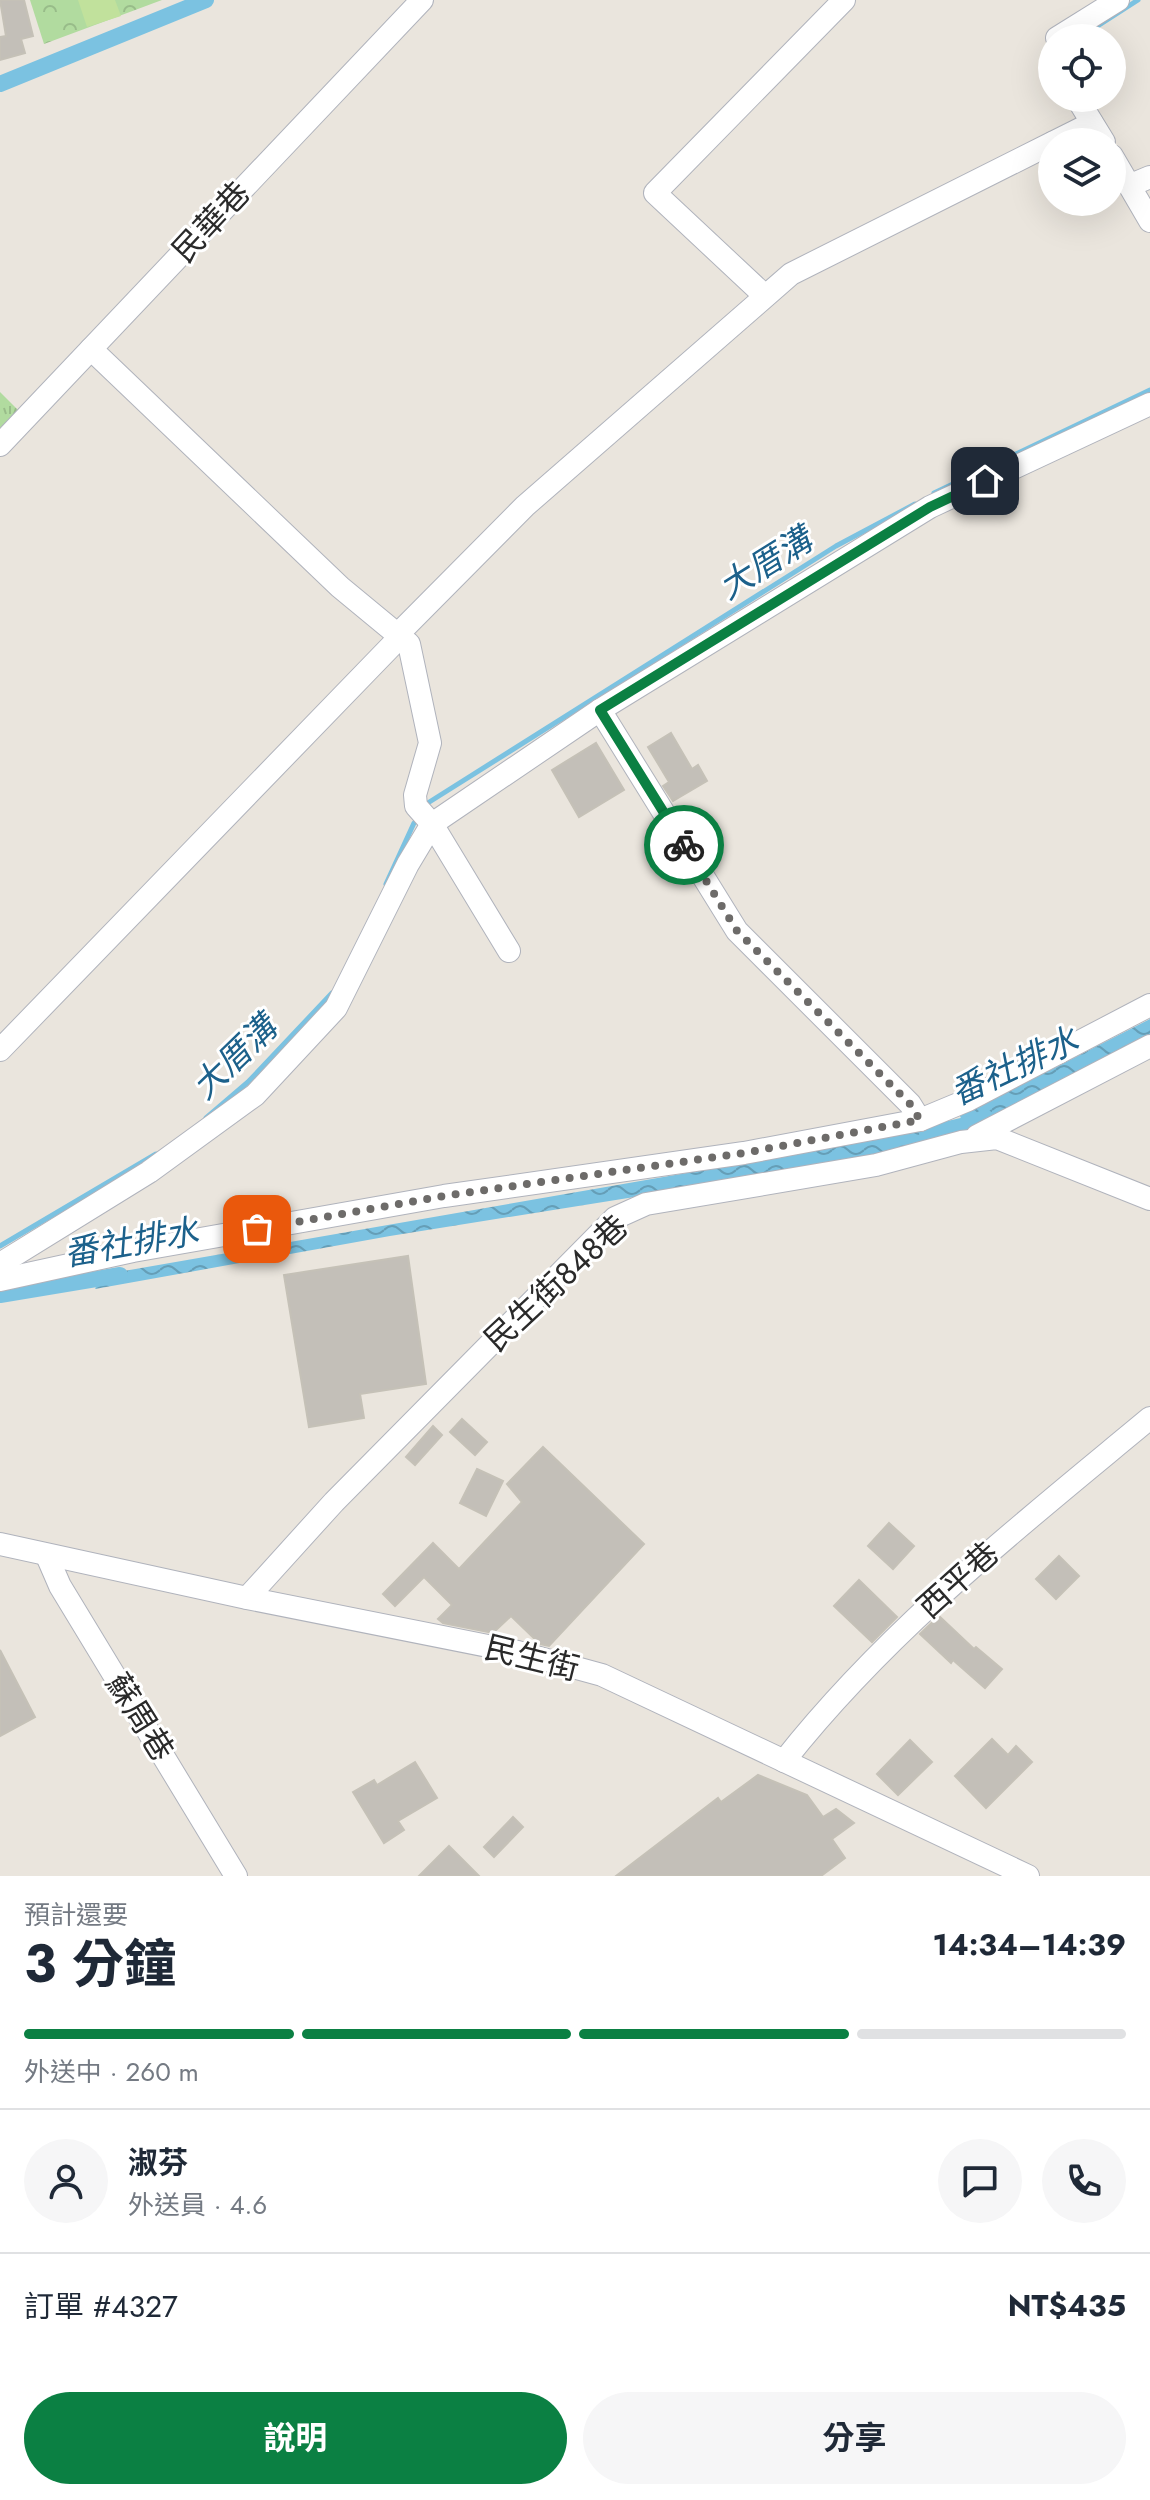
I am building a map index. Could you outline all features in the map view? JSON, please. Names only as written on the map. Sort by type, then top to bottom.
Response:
[{"type":"street","name":"民華巷","points":[[0,445],[422,0]]},
{"type":"street","points":[[765,296],[655,193],[844,0]]},
{"type":"street","points":[[1080,24],[1118,0]]},
{"type":"street","points":[[0,1050],[525,506],[765,296],[791,274],[1038,150]]},
{"type":"street","points":[[1140,181],[1150,221]]},
{"type":"street","points":[[91,349],[340,587],[409,644],[430,743],[415,795],[416,806],[432,824],[509,951]]},
{"type":"street","points":[[0,1264],[149,1172],[255,1095],[336,1008],[408,864],[432,824],[600,710],[930,507],[1150,404]]},
{"type":"street","points":[[600,710],[737,931],[910,1104],[920,1120]]},
{"type":"street","points":[[0,1280],[133,1251],[444,1196],[744,1153],[920,1120],[947,1110],[1150,1005]]},
{"type":"street","points":[[965,1141],[1150,1046]]},
{"type":"street","points":[[947,1110],[965,1141]]},
{"type":"street","points":[[965,1141],[997,1138],[1150,1199]]},
{"type":"street","name":"民生街848巷","points":[[247,1598],[334,1502],[615,1218],[646,1204],[876,1165],[965,1141]]},
{"type":"street","name":"西平巷","points":[[784,1761],[826,1708],[936,1598],[1150,1418]]},
{"type":"street","name":"民生街","points":[[0,1544],[247,1598],[518,1652],[602,1675],[1028,1876]]},
{"type":"street","name":"蘇周巷","points":[[47,1556],[60,1586],[236,1876]]},
{"type":"green space","points":[[30,0],[162,0],[44,44]]},
{"type":"green space","points":[[78,0],[115,0],[121,16],[87,27]]},
{"type":"green space","points":[[0,392],[18,410],[0,428]]},
{"type":"water","points":[[1150,1019],[1150,1044],[967,1132],[960,1116]]},
{"type":"water","points":[[942,1124],[949,1138],[816,1168],[390,1236],[95,1289],[101,1275],[818,1150]]},
{"type":"building","points":[[0,0],[24,0],[33,36],[21,39],[25,53],[0,60],[0,37],[6,36]]},
{"type":"building","points":[[671,733],[692,769],[698,765],[707,781],[673,801],[663,786],[669,782],[648,747]]},
{"type":"building","points":[[596,743],[624,790],[579,817],[552,770]]},
{"type":"building","points":[[408,1256],[426,1384],[360,1394],[364,1418],[309,1427],[284,1275]]},
{"type":"building","points":[[462,1419],[487,1442],[475,1455],[450,1432]]},
{"type":"building","points":[[433,1426],[442,1435],[415,1465],[406,1457]]},
{"type":"building","points":[[543,1447],[644,1544],[549,1646],[540,1644],[511,1616],[493,1633],[443,1623],[438,1619],[452,1605],[424,1577],[395,1606],[383,1594],[433,1543],[459,1569],[522,1502],[507,1484]]},
{"type":"building","points":[[477,1469],[503,1481],[486,1516],[460,1503]]},
{"type":"building","points":[[889,1523],[914,1546],[893,1569],[868,1546]]},
{"type":"building","points":[[1059,1556],[1079,1576],[1056,1599],[1036,1579]]},
{"type":"building","points":[[859,1580],[897,1617],[872,1642],[834,1606]]},
{"type":"building","points":[[939,1616],[974,1649],[976,1647],[1002,1669],[985,1688],[953,1660],[951,1663],[920,1634]]},
{"type":"building","points":[[0,1650],[35,1717],[0,1736]]},
{"type":"building","points":[[992,1739],[1008,1755],[1016,1746],[1032,1762],[986,1808],[955,1776]]},
{"type":"building","points":[[910,1740],[932,1762],[898,1795],[877,1774]]},
{"type":"building","points":[[415,1762],[437,1798],[398,1821],[404,1830],[384,1843],[353,1792],[374,1780],[377,1785]]},
{"type":"building","points":[[758,1775],[807,1795],[823,1817],[836,1809],[854,1823],[832,1839],[845,1858],[821,1876],[616,1876],[718,1798],[721,1802]]},
{"type":"building","points":[[513,1817],[523,1827],[494,1857],[484,1847]]},
{"type":"building","points":[[449,1846],[479,1876],[419,1876]]},
{"type":"waterway","points":[[0,84],[206,0]]},
{"type":"waterway","points":[[1101,24],[1138,0]]},
{"type":"waterway","name":"大厝溝","points":[[934,493],[1150,390]]},
{"type":"waterway","name":"大厝溝","points":[[423,806],[836,546],[915,504]]},
{"type":"waterway","name":"大厝溝","points":[[386,884],[414,823]]},
{"type":"waterway","name":"大厝溝","points":[[206,1118],[248,1082],[332,993]]},
{"type":"waterway","name":"番社排水","points":[[927,1134],[974,1123],[985,1117]]},
{"type":"waterway","name":"大厝溝","points":[[0,1246],[156,1154]]},
{"type":"waterway","name":"番社排水","points":[[0,1295],[120,1275]]},
{"type":"way so far","points":[[257,1229],[444,1196],[744,1153],[920,1120],[910,1104],[737,931],[684,845]]},
{"type":"route","points":[[684,845],[600,710],[930,507],[985,481]]}]
